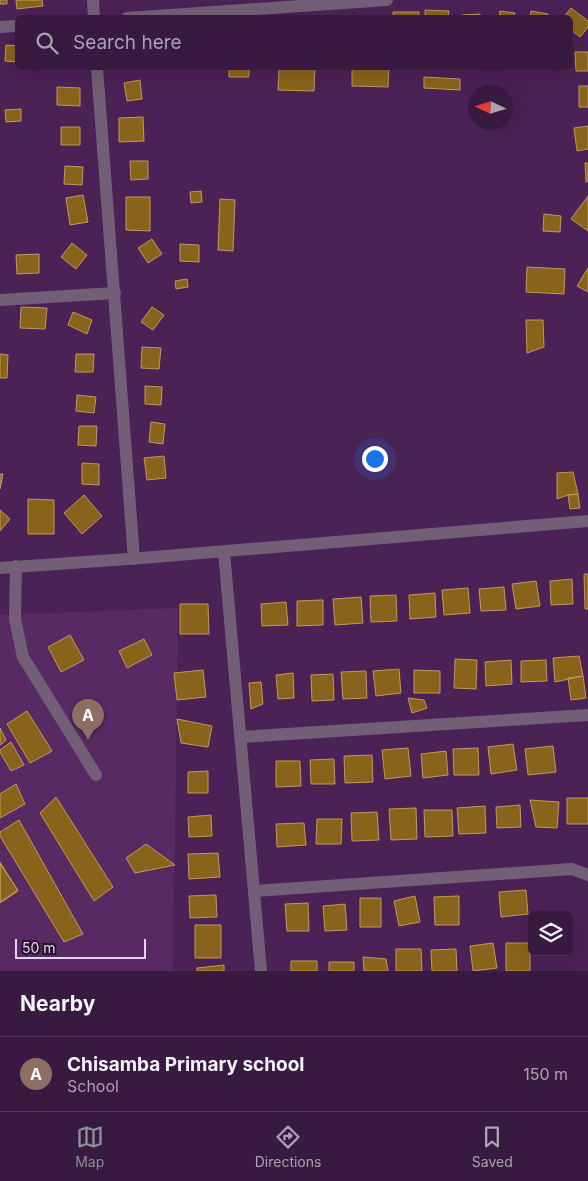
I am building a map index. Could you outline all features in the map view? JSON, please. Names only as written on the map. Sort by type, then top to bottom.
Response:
[{"type":"street","points":[[94,0],[94,15]]},
{"type":"street","points":[[164,15],[324,2],[387,0]]},
{"type":"street","points":[[0,28],[15,26]]},
{"type":"street","points":[[97,70],[134,559]]},
{"type":"street","points":[[0,300],[115,293]]},
{"type":"street","points":[[0,568],[224,552],[588,521]]},
{"type":"street","points":[[224,552],[261,971]]},
{"type":"street","points":[[16,566],[15,619],[23,657],[96,775]]},
{"type":"street","points":[[240,737],[588,716]]},
{"type":"street","points":[[255,891],[572,870],[588,875]]},
{"type":"shaded area","points":[[178,608],[173,971],[0,971],[0,615]]},
{"type":"building","points":[[0,0],[7,0],[7,4],[0,4]]},
{"type":"building","points":[[16,0],[42,0],[43,6],[17,9]]},
{"type":"building","points":[[571,8],[588,21],[588,27],[580,37],[573,31],[573,15],[565,15]]},
{"type":"building","points":[[425,10],[449,11],[448,15],[425,15]]},
{"type":"building","points":[[500,11],[515,13],[515,15],[499,15]]},
{"type":"building","points":[[531,11],[548,14],[548,15],[530,15]]},
{"type":"building","points":[[393,12],[419,12],[419,15],[393,15]]},
{"type":"building","points":[[6,45],[15,46],[15,62],[5,61]]},
{"type":"building","points":[[575,52],[588,52],[588,71],[576,71]]},
{"type":"building","points":[[229,70],[249,70],[249,77],[229,77]]},
{"type":"building","points":[[279,70],[315,70],[314,91],[278,90]]},
{"type":"building","points":[[352,70],[389,70],[388,87],[352,86]]},
{"type":"building","points":[[424,77],[460,79],[460,90],[424,88]]},
{"type":"building","points":[[140,80],[142,99],[127,101],[124,83]]},
{"type":"building","points":[[579,86],[588,86],[588,107],[579,107]]},
{"type":"building","points":[[57,87],[80,88],[80,106],[57,105]]},
{"type":"building","points":[[21,109],[21,121],[6,122],[5,110]]},
{"type":"building","points":[[143,117],[144,141],[119,142],[119,118]]},
{"type":"building","points":[[588,126],[588,149],[577,151],[574,128]]},
{"type":"building","points":[[61,127],[80,127],[80,145],[61,145]]},
{"type":"building","points":[[130,161],[148,161],[148,179],[131,180]]},
{"type":"building","points":[[585,163],[588,163],[588,182],[586,182]]},
{"type":"building","points":[[65,166],[83,167],[82,185],[64,184]]},
{"type":"building","points":[[201,191],[202,202],[191,203],[190,192]]},
{"type":"building","points":[[83,195],[88,222],[70,225],[66,198]]},
{"type":"building","points":[[588,196],[588,231],[571,219]]},
{"type":"building","points":[[126,197],[150,197],[150,231],[126,230]]},
{"type":"building","points":[[220,199],[235,200],[233,251],[218,250]]},
{"type":"building","points":[[544,214],[561,216],[560,232],[543,231]]},
{"type":"building","points":[[152,239],[162,254],[148,263],[138,248]]},
{"type":"building","points":[[72,243],[87,255],[76,269],[61,257]]},
{"type":"building","points":[[180,244],[199,245],[199,262],[180,261]]},
{"type":"building","points":[[39,254],[39,273],[17,274],[16,255]]},
{"type":"building","points":[[527,267],[565,269],[564,294],[526,292]]},
{"type":"building","points":[[588,268],[588,292],[577,286]]},
{"type":"building","points":[[187,279],[188,287],[176,289],[175,281]]},
{"type":"building","points":[[21,307],[47,308],[45,329],[20,328]]},
{"type":"building","points":[[152,307],[164,315],[153,330],[141,322]]},
{"type":"building","points":[[73,312],[92,320],[87,334],[68,325]]},
{"type":"building","points":[[526,320],[543,320],[544,347],[527,353]]},
{"type":"building","points":[[142,347],[161,348],[159,369],[141,368]]},
{"type":"building","points":[[0,354],[8,355],[7,378],[0,378]]},
{"type":"building","points":[[76,354],[94,354],[93,372],[75,372]]},
{"type":"building","points":[[145,386],[162,387],[161,405],[145,404]]},
{"type":"building","points":[[77,395],[96,397],[94,413],[76,411]]},
{"type":"building","points":[[151,422],[165,424],[163,444],[149,442]]},
{"type":"building","points":[[79,426],[97,426],[96,446],[78,445]]},
{"type":"building","points":[[164,456],[166,478],[147,480],[144,458]]},
{"type":"building","points":[[82,463],[99,464],[99,485],[82,484]]},
{"type":"building","points":[[573,472],[578,494],[557,499],[557,473]]},
{"type":"building","points":[[0,474],[3,474],[0,489]]},
{"type":"building","points":[[578,494],[580,508],[570,509],[568,495]]},
{"type":"building","points":[[84,495],[102,516],[82,534],[64,513]]},
{"type":"building","points":[[28,499],[54,500],[54,534],[28,534]]},
{"type":"building","points":[[0,510],[10,519],[0,531]]},
{"type":"building","points":[[584,574],[588,574],[588,609],[585,609]]},
{"type":"building","points":[[572,579],[573,604],[551,605],[550,581]]},
{"type":"building","points":[[536,581],[540,606],[516,609],[512,584]]},
{"type":"building","points":[[504,587],[506,610],[481,611],[479,589]]},
{"type":"building","points":[[468,588],[470,613],[444,615],[442,590]]},
{"type":"building","points":[[435,593],[436,617],[410,619],[409,595]]},
{"type":"building","points":[[396,595],[397,621],[371,622],[370,596]]},
{"type":"building","points":[[361,597],[363,623],[335,625],[333,599]]},
{"type":"building","points":[[323,600],[323,625],[297,626],[297,601]]},
{"type":"building","points":[[286,602],[288,625],[262,626],[261,604]]},
{"type":"building","points":[[180,604],[208,604],[209,634],[180,634]]},
{"type":"building","points":[[70,635],[84,660],[61,672],[48,647]]},
{"type":"building","points":[[144,639],[152,655],[127,668],[119,651]]},
{"type":"building","points":[[579,656],[583,676],[555,682],[553,658]]},
{"type":"building","points":[[455,659],[477,660],[476,689],[454,688]]},
{"type":"building","points":[[511,660],[512,684],[486,686],[485,662]]},
{"type":"building","points":[[546,660],[547,681],[521,682],[521,661]]},
{"type":"building","points":[[399,669],[401,693],[376,696],[373,671]]},
{"type":"building","points":[[203,670],[206,697],[177,700],[174,673]]},
{"type":"building","points":[[414,670],[440,671],[440,693],[414,693]]},
{"type":"building","points":[[366,671],[367,698],[343,699],[341,672]]},
{"type":"building","points":[[293,673],[294,698],[278,699],[276,675]]},
{"type":"building","points":[[333,674],[334,700],[312,701],[311,675]]},
{"type":"building","points":[[583,676],[586,698],[571,700],[568,678]]},
{"type":"building","points":[[261,682],[263,704],[251,709],[249,683]]},
{"type":"building","points":[[408,698],[424,700],[427,708],[412,713]]},
{"type":"building","points":[[27,711],[52,751],[30,763],[7,724]]},
{"type":"building","points":[[177,719],[212,726],[208,747],[181,743]]},
{"type":"building","points":[[0,728],[6,740],[0,745]]},
{"type":"building","points":[[11,742],[24,765],[11,771],[0,750]]},
{"type":"building","points":[[513,744],[517,770],[491,774],[488,747]]},
{"type":"building","points":[[553,746],[556,772],[528,775],[525,749]]},
{"type":"building","points":[[408,748],[411,776],[385,779],[382,750]]},
{"type":"building","points":[[478,748],[479,775],[454,775],[453,749]]},
{"type":"building","points":[[446,751],[448,775],[423,778],[421,754]]},
{"type":"building","points":[[372,755],[373,782],[345,783],[344,756]]},
{"type":"building","points":[[334,759],[335,784],[311,784],[310,760]]},
{"type":"building","points":[[276,761],[300,761],[301,786],[276,787]]},
{"type":"building","points":[[208,771],[208,793],[188,793],[188,772]]},
{"type":"building","points":[[16,784],[25,804],[0,818],[0,794]]},
{"type":"building","points":[[56,797],[113,887],[94,901],[40,813]]},
{"type":"building","points":[[567,798],[588,798],[588,824],[567,824]]},
{"type":"building","points":[[530,800],[559,802],[557,828],[536,827]]},
{"type":"building","points":[[520,805],[521,827],[497,828],[496,807]]},
{"type":"building","points":[[485,806],[486,833],[459,834],[457,808]]},
{"type":"building","points":[[416,808],[417,839],[391,840],[389,809]]},
{"type":"building","points":[[424,810],[452,810],[453,836],[425,837]]},
{"type":"building","points":[[377,812],[379,840],[352,841],[351,813]]},
{"type":"building","points":[[211,815],[212,836],[189,837],[188,817]]},
{"type":"building","points":[[317,819],[342,819],[341,844],[316,844]]},
{"type":"building","points":[[19,820],[83,934],[64,942],[0,836],[0,832]]},
{"type":"building","points":[[304,823],[306,845],[277,847],[276,824]]},
{"type":"building","points":[[146,844],[175,865],[135,873],[126,858]]},
{"type":"building","points":[[218,853],[220,877],[189,879],[188,854]]},
{"type":"building","points":[[0,862],[18,891],[0,903]]},
{"type":"building","points":[[0,864],[18,890],[0,902]]},
{"type":"building","points":[[526,890],[528,914],[501,917],[499,892]]},
{"type":"building","points":[[216,895],[217,917],[190,918],[189,896]]},
{"type":"building","points":[[415,896],[420,922],[399,926],[394,901]]},
{"type":"building","points":[[459,896],[459,925],[435,925],[434,897]]},
{"type":"building","points":[[360,898],[381,898],[381,927],[360,927]]},
{"type":"building","points":[[308,903],[309,931],[287,931],[285,904]]},
{"type":"building","points":[[345,904],[347,930],[325,931],[323,906]]},
{"type":"building","points":[[195,925],[221,925],[221,958],[195,958]]},
{"type":"building","points":[[493,943],[497,968],[473,971],[470,946]]},
{"type":"building","points":[[506,943],[528,943],[530,971],[506,971]]},
{"type":"building","points":[[396,949],[421,949],[422,971],[396,971]]},
{"type":"building","points":[[456,949],[457,971],[432,971],[431,950]]},
{"type":"building","points":[[363,957],[386,959],[388,971],[364,971]]},
{"type":"building","points":[[291,961],[317,961],[317,971],[291,971]]},
{"type":"building","points":[[329,962],[354,962],[354,971],[329,971]]},
{"type":"building","points":[[224,965],[224,971],[197,971],[197,968]]},
{"type":"place","name":"Chisamba Primary school","points":[[88,740]]}]
